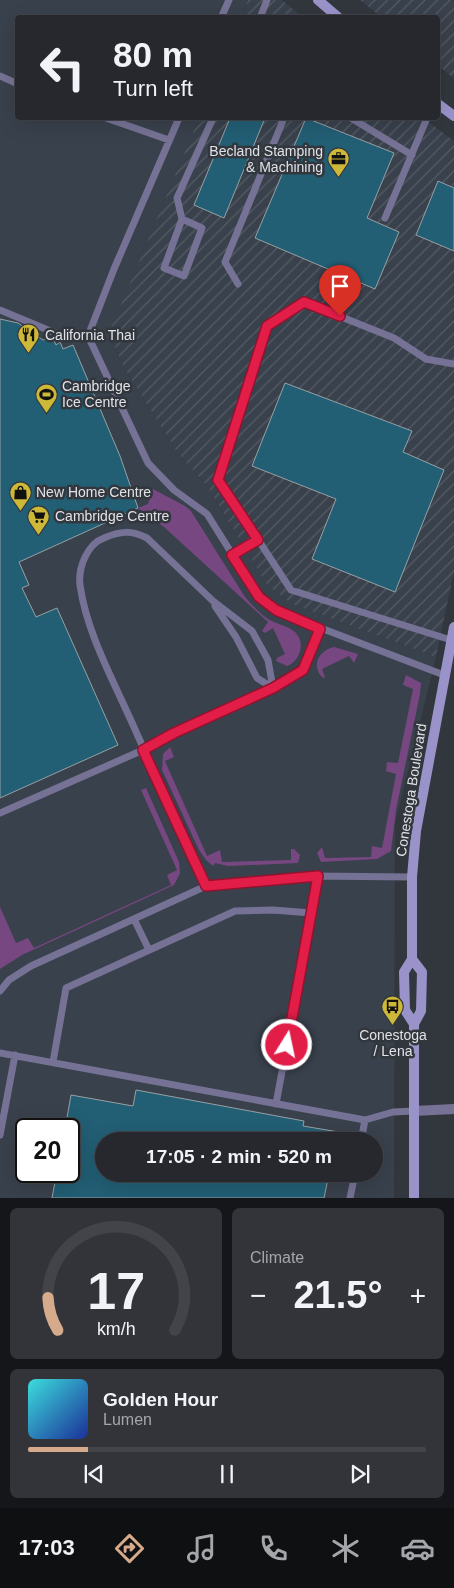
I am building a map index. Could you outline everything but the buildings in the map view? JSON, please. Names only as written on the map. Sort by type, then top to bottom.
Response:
[{"type":"street","points":[[318,0],[336,15]]},
{"type":"street","points":[[440,106],[454,116]]},
{"type":"street","name":"Conestoga Boulevard","points":[[414,1024],[405,1010],[404,972],[412,959],[412,878],[416,831],[454,627]]},
{"type":"street","name":"Conestoga Boulevard","points":[[412,959],[422,972],[422,1011],[414,1024],[414,1198]]},
{"type":"street","points":[[414,1111],[454,1109]]},
{"type":"lane","points":[[222,15],[228,0]]},
{"type":"lane","points":[[261,15],[267,0]]},
{"type":"lane","points":[[0,76],[15,83]]},
{"type":"lane","points":[[112,120],[170,140]]},
{"type":"lane","points":[[178,120],[114,269],[88,336],[148,463],[174,490],[207,514],[259,597],[276,610],[320,629],[444,675]]},
{"type":"lane","points":[[182,219],[202,228],[184,276],[164,268],[182,219],[177,198],[212,120]]},
{"type":"lane","points":[[238,284],[225,262],[283,120]]},
{"type":"lane","points":[[354,120],[412,155]]},
{"type":"lane","points":[[385,218],[426,120]]},
{"type":"lane","points":[[451,640],[291,590],[218,480],[267,326],[304,302],[394,338],[426,358],[454,364]]},
{"type":"lane","points":[[0,310],[60,335],[88,336]]},
{"type":"lane","points":[[206,886],[143,750],[87,619],[80,583],[83,564],[89,549],[98,540],[122,531],[136,533],[157,546],[212,601],[252,631],[268,660],[273,688]]},
{"type":"lane","points":[[232,555],[258,540]]},
{"type":"lane","points":[[212,601],[236,637],[257,678],[273,688]]},
{"type":"lane","points":[[0,813],[143,750],[174,733],[273,688],[303,670],[320,629]]},
{"type":"lane","points":[[276,1104],[318,876]]},
{"type":"lane","points":[[0,991],[9,980],[31,966],[206,886],[318,876],[412,878]]},
{"type":"lane","points":[[53,1062],[66,988],[235,911],[273,910],[311,913]]},
{"type":"lane","points":[[134,919],[149,950]]},
{"type":"lane","points":[[0,1053],[364,1120],[393,1112],[414,1111]]},
{"type":"lane","points":[[0,1135],[15,1055]]},
{"type":"lane","points":[[362,1132],[364,1120]]},
{"type":"lane","points":[[350,1198],[353,1182]]},
{"type":"shaded area","points":[[0,0],[248,0],[242,15],[15,15],[15,120],[198,120],[109,334],[123,366],[177,452],[207,486],[267,585],[292,604],[436,657],[395,824],[394,1198],[0,1198]]},
{"type":"shaded area","points":[[248,0],[282,0],[300,15],[242,15]]},
{"type":"shaded area","points":[[360,0],[454,0],[454,79],[440,67],[440,15],[379,15]]},
{"type":"shaded area","points":[[198,120],[426,120],[454,141],[454,571],[436,657],[292,604],[267,585],[207,486],[177,452],[123,366],[109,333]]},
{"type":"shaded area","points":[[153,489],[191,511],[245,597],[256,609],[268,619],[296,633],[301,647],[295,661],[287,666],[276,661],[277,658],[285,654],[273,628],[265,633],[262,631],[268,622],[164,527],[138,508],[148,504]]},
{"type":"shaded area","points":[[334,647],[358,654],[354,663],[349,656],[322,669],[325,677],[323,678],[317,669],[318,659],[324,651]]},
{"type":"shaded area","points":[[406,675],[421,683],[396,810],[391,851],[377,859],[321,862],[317,853],[322,847],[325,858],[371,857],[372,846],[382,848],[396,774],[386,771],[387,762],[398,763],[413,689],[403,685]]},
{"type":"shaded area","points":[[170,747],[174,757],[165,761],[207,856],[220,850],[222,862],[291,860],[291,849],[294,849],[300,855],[298,863],[228,866],[215,863],[213,866],[206,860],[199,850],[162,770],[163,754]]},
{"type":"shaded area","points":[[146,788],[179,862],[180,873],[174,885],[22,955],[0,969],[0,907],[16,943],[28,938],[34,948],[171,885],[167,875],[177,870],[141,790]]},
{"type":"place","name":"Becland Stamping & Machining","points":[[339,178]]},
{"type":"place","name":"California Thai","points":[[29,354]]},
{"type":"place","name":"Cambridge Ice Centre","points":[[46,413]]},
{"type":"place","name":"New Home Centre","points":[[20,511]]},
{"type":"place","name":"Cambridge Centre","points":[[39,535]]},
{"type":"place","name":"Conestoga / Lena","points":[[393,1026]]},
{"type":"route","points":[[287,1045],[318,876],[206,886],[143,750],[174,733],[273,688],[303,670],[320,629],[276,610],[259,597],[232,555],[258,540],[218,480],[267,326],[304,302],[340,316]]}]
